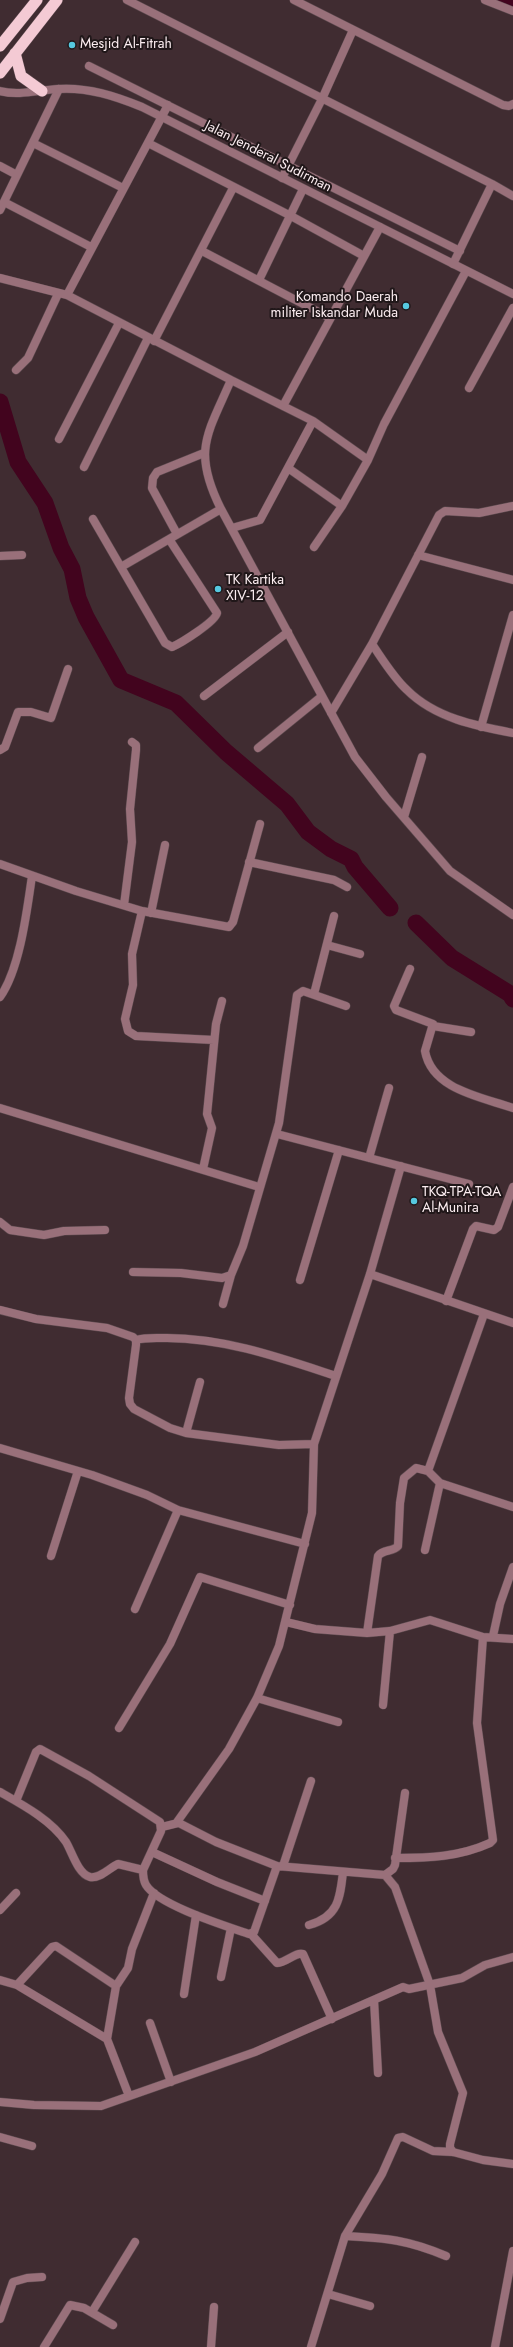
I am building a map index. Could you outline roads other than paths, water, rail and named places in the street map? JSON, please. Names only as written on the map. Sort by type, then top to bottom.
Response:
[{"type":"highway","points":[[0,46],[37,0]]},
{"type":"highway","points":[[0,73],[57,0]]},
{"type":"highway","points":[[15,53],[20,76],[42,91]]},
{"type":"street","points":[[127,0],[513,196]]},
{"type":"street","points":[[294,0],[503,105],[509,106],[513,104]]},
{"type":"street","points":[[485,0],[513,9]]},
{"type":"street","points":[[282,178],[322,99],[353,30]]},
{"type":"street","points":[[89,66],[460,251]]},
{"type":"street","points":[[59,89],[2,206],[91,247]]},
{"type":"street","name":"Jalan Jenderal Sudirman","points":[[0,91],[13,93],[59,89],[86,89],[116,97],[162,117],[513,294]]},
{"type":"street","points":[[67,295],[91,247],[168,105]]},
{"type":"street","points":[[33,143],[123,188]]},
{"type":"street","points":[[148,143],[291,216],[364,256]]},
{"type":"street","points":[[0,166],[17,175]]},
{"type":"street","points":[[453,264],[492,184]]},
{"type":"street","points":[[84,467],[151,339],[202,251],[234,188]]},
{"type":"street","points":[[259,280],[303,189]]},
{"type":"street","points":[[283,406],[380,227]]},
{"type":"street","points":[[202,251],[330,318]]},
{"type":"street","points":[[314,547],[342,506],[368,460],[384,424],[466,271]]},
{"type":"street","points":[[0,278],[58,294],[67,295],[119,323],[313,421],[368,460]]},
{"type":"street","points":[[16,370],[28,358],[58,294]]},
{"type":"street","points":[[469,388],[513,308]]},
{"type":"street","points":[[59,439],[119,323]]},
{"type":"street","points":[[231,380],[210,430],[204,453],[206,474],[221,509],[355,757],[450,871],[513,915]]},
{"type":"street","points":[[232,528],[260,520],[313,421]]},
{"type":"street","points":[[177,534],[152,488],[153,478],[158,472],[204,453]]},
{"type":"street","points":[[288,468],[342,506]]},
{"type":"street","points":[[331,713],[372,644],[437,517],[443,511],[479,513],[513,506]]},
{"type":"street","points":[[121,568],[221,509]]},
{"type":"street","points":[[93,519],[165,643],[170,646],[176,645],[215,617],[216,613],[169,540]]},
{"type":"street","points":[[0,556],[22,555]]},
{"type":"street","points":[[418,555],[513,580]]},
{"type":"street","points":[[481,727],[513,615]]},
{"type":"street","points":[[204,696],[288,632]]},
{"type":"street","points":[[372,644],[402,685],[413,696],[444,714],[481,727],[513,733]]},
{"type":"street","points":[[0,750],[6,744],[14,718],[18,712],[31,712],[51,718],[68,669]]},
{"type":"street","points":[[258,748],[322,696]]},
{"type":"street","points":[[124,905],[132,842],[130,809],[136,745],[132,742]]},
{"type":"street","points":[[404,817],[422,757]]},
{"type":"street","points":[[0,864],[32,876],[142,911],[228,927],[233,922],[260,824]]},
{"type":"street","points":[[151,913],[165,845]]},
{"type":"street","points":[[249,862],[334,880],[347,887]]},
{"type":"street","points":[[0,996],[15,961],[21,938],[32,876]]},
{"type":"street","points":[[142,911],[132,954],[133,985],[125,1019],[128,1031],[136,1036],[214,1040]]},
{"type":"street","points":[[314,994],[334,916]]},
{"type":"street","points":[[327,945],[360,954]]},
{"type":"street","points":[[410,969],[394,1008],[431,1022],[433,1026],[471,1032]]},
{"type":"street","points":[[223,1304],[231,1274],[243,1246],[259,1187],[277,1134],[284,1097],[296,998],[301,991],[314,994],[346,1006]]},
{"type":"street","points":[[203,1169],[212,1128],[207,1114],[214,1040],[222,1001]]},
{"type":"street","points":[[433,1026],[425,1051],[428,1059],[442,1079],[456,1088],[513,1108]]},
{"type":"street","points":[[370,1158],[388,1088]]},
{"type":"street","points":[[0,1108],[259,1187]]},
{"type":"street","points":[[277,1134],[469,1184]]},
{"type":"street","points":[[300,1280],[339,1150]]},
{"type":"street","points":[[178,1823],[178,1818],[229,1749],[256,1698],[286,1622],[305,1544],[314,1496],[314,1444],[370,1274],[401,1166]]},
{"type":"street","points":[[446,1301],[473,1229],[476,1226],[494,1230],[498,1228],[513,1187]]},
{"type":"street","points":[[0,1222],[10,1230],[44,1235],[64,1231],[105,1230]]},
{"type":"street","points":[[133,1272],[181,1273],[222,1278],[231,1274]]},
{"type":"street","points":[[370,1274],[513,1323]]},
{"type":"street","points":[[0,1310],[36,1320],[107,1328],[125,1333],[136,1340],[148,1338],[210,1340],[283,1359],[336,1376]]},
{"type":"street","points":[[428,1471],[484,1314]]},
{"type":"street","points":[[136,1340],[129,1398],[130,1404],[134,1409],[166,1426],[186,1433],[278,1445],[314,1444]]},
{"type":"street","points":[[186,1433],[200,1382]]},
{"type":"street","points":[[0,1448],[78,1471],[147,1495],[178,1510],[305,1544]]},
{"type":"street","points":[[368,1633],[378,1556],[382,1552],[395,1549],[398,1546],[400,1503],[404,1478],[413,1469],[428,1471],[440,1484],[513,1507]]},
{"type":"street","points":[[51,1556],[78,1471]]},
{"type":"street","points":[[426,1550],[440,1484]]},
{"type":"street","points":[[135,1609],[178,1510]]},
{"type":"street","points":[[493,1636],[500,1604],[513,1567]]},
{"type":"street","points":[[119,1728],[170,1644],[200,1577],[290,1605]]},
{"type":"street","points":[[286,1622],[315,1629],[368,1633],[390,1631],[430,1620],[483,1637],[493,1636],[513,1639]]},
{"type":"street","points":[[383,1705],[390,1631]]},
{"type":"street","points":[[396,1858],[437,1858],[474,1850],[490,1843],[493,1840],[477,1723],[483,1637]]},
{"type":"street","points":[[256,1698],[338,1722]]},
{"type":"street","points":[[16,1801],[36,1752],[40,1749],[89,1776],[158,1820],[162,1828],[143,1870],[144,1882],[154,1893],[196,1915],[251,1934],[276,1963],[286,1961],[299,1954],[303,1954],[332,2019]]},
{"type":"street","points":[[251,1934],[254,1932],[280,1866],[311,1781]]},
{"type":"street","points":[[0,1792],[16,1801],[57,1831],[66,1842],[82,1871],[88,1876],[97,1877],[120,1864],[143,1870]]},
{"type":"street","points":[[162,1828],[178,1823],[216,1842],[280,1866],[303,1870],[386,1875],[393,1869],[396,1858],[405,1793]]},
{"type":"street","points":[[152,1852],[217,1882],[265,1901]]},
{"type":"street","points":[[309,1925],[325,1919],[334,1910],[340,1895],[343,1872]]},
{"type":"street","points":[[386,1875],[395,1887],[430,1985],[438,2032],[463,2093],[450,2144],[450,2148],[453,2152]]},
{"type":"street","points":[[0,1910],[16,1893]]},
{"type":"street","points":[[129,2096],[108,2039],[116,1986],[128,1968],[132,1949],[154,1893]]},
{"type":"street","points":[[184,1994],[196,1915]]},
{"type":"street","points":[[221,1977],[231,1928]]},
{"type":"street","points":[[17,1985],[52,1946],[56,1946],[116,1986]]},
{"type":"street","points":[[0,2102],[34,2105],[97,2106],[255,2052],[404,1988],[408,1989],[462,1978],[485,1965],[513,1957]]},
{"type":"street","points":[[0,1980],[17,1985],[108,2039]]},
{"type":"street","points":[[374,2000],[378,2073]]},
{"type":"street","points":[[150,2023],[170,2082]]},
{"type":"street","points":[[0,2137],[32,2146]]},
{"type":"street","points":[[311,2347],[345,2236],[382,2174],[398,2138],[403,2137],[433,2151],[453,2152],[483,2160],[513,2164]]},
{"type":"street","points":[[345,2236],[394,2238],[418,2245],[446,2256]]},
{"type":"street","points":[[92,2312],[135,2242]]},
{"type":"street","points":[[495,2347],[513,2251]]},
{"type":"street","points":[[0,2319],[13,2282],[27,2278],[42,2277]]},
{"type":"street","points":[[328,2294],[370,2306]]},
{"type":"street","points":[[44,2347],[70,2305],[76,2305],[92,2312],[112,2325]]},
{"type":"street","points":[[211,2347],[214,2307]]},
{"type":"waterway","points":[[505,0],[513,3]]},
{"type":"waterway","points":[[0,402],[18,462],[45,503],[61,548],[72,569],[78,598],[86,617],[121,680],[176,703],[226,752],[287,804],[308,832],[331,849],[351,859],[355,867],[390,908]]},
{"type":"waterway","points":[[416,923],[452,958],[510,994],[513,999]]},
{"type":"place","name":"Mesjid Al-Fitrah","points":[[72,45]]},
{"type":"place","name":"Komando Daerah militer Iskandar Muda","points":[[406,306]]},
{"type":"place","name":"TK Kartika XIV-12","points":[[218,589]]},
{"type":"place","name":"TKQ-TPA-TQA Al-Munira","points":[[414,1201]]}]
